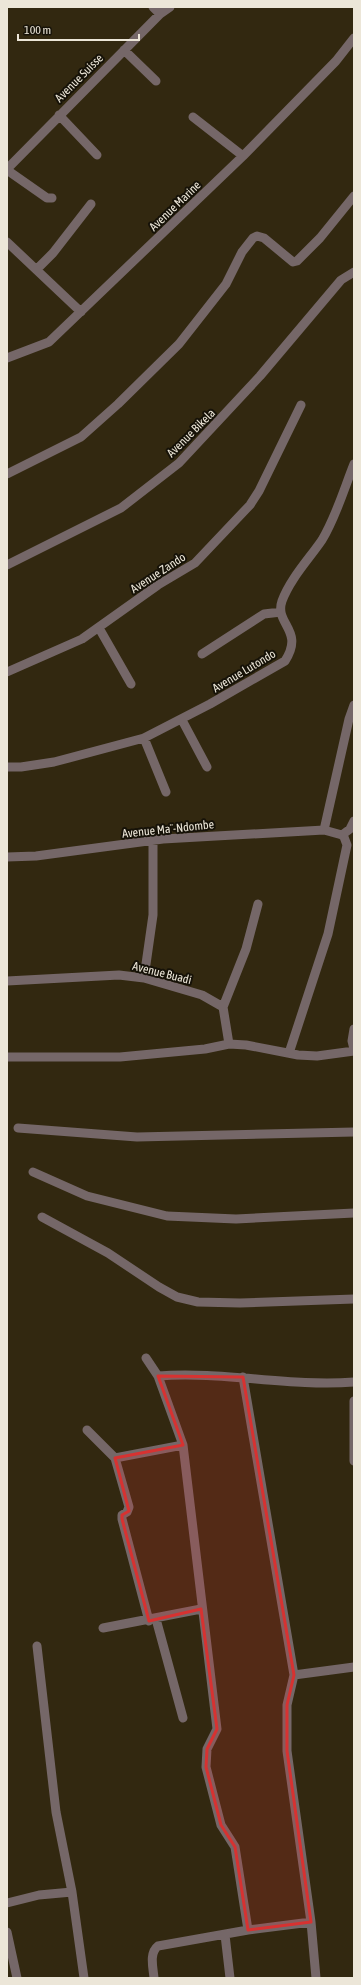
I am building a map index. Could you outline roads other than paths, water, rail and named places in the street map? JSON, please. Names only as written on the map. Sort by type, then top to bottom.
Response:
[{"type":"street","points":[[153,7],[160,14]]},
{"type":"street","name":"Avenue Suisse","points":[[7,169],[160,14],[170,7]]},
{"type":"street","name":"Avenue Marine","points":[[7,358],[49,342],[243,156],[336,61],[354,38]]},
{"type":"street","points":[[124,50],[156,81]]},
{"type":"street","points":[[59,115],[97,154]]},
{"type":"street","points":[[192,117],[243,156]]},
{"type":"street","points":[[7,169],[47,198],[52,198]]},
{"type":"street","points":[[7,474],[81,437],[128,394],[179,344],[226,284],[242,252],[253,238],[257,236],[264,238],[285,257],[293,262],[297,261],[320,238],[354,196]]},
{"type":"street","points":[[37,269],[57,249],[91,204]]},
{"type":"street","points":[[7,242],[81,312]]},
{"type":"street","name":"Avenue Bikela","points":[[7,565],[121,508],[180,462],[260,376],[341,280],[354,272]]},
{"type":"street","name":"Avenue Zando","points":[[7,672],[64,649],[82,639],[158,585],[195,563],[250,504],[301,405]]},
{"type":"street","points":[[202,654],[264,614],[281,612],[283,597],[328,528],[354,464]]},
{"type":"street","name":"Avenue Lutondo","points":[[7,767],[21,767],[54,762],[144,738],[182,720],[285,661],[292,650],[293,639],[281,612]]},
{"type":"street","points":[[99,628],[131,684]]},
{"type":"street","points":[[354,705],[347,726],[327,830],[343,836],[354,835]]},
{"type":"street","points":[[182,720],[207,767]]},
{"type":"street","points":[[144,738],[166,792]]},
{"type":"street","points":[[343,836],[350,829],[354,821]]},
{"type":"street","name":"Avenue Ma¨-Ndombe","points":[[7,857],[36,856],[154,841],[266,832],[327,830]]},
{"type":"street","points":[[289,1053],[328,934],[347,845],[343,836]]},
{"type":"street","points":[[144,978],[153,915],[154,841]]},
{"type":"street","points":[[229,1044],[223,1007],[246,949],[258,904]]},
{"type":"street","name":"Avenue Buadi","points":[[7,981],[119,975],[144,978],[202,995],[223,1007]]},
{"type":"street","points":[[7,1057],[120,1058],[205,1049],[229,1044],[246,1045],[289,1053],[317,1056],[354,1050],[352,1040],[354,1029]]},
{"type":"street","points":[[18,1128],[137,1137],[354,1132]]},
{"type":"street","points":[[33,1172],[86,1196],[166,1216],[236,1219],[354,1213]]},
{"type":"street","points":[[42,1217],[108,1253],[159,1287],[177,1297],[198,1302],[240,1303],[354,1299]]},
{"type":"street","points":[[146,1358],[158,1376],[183,1444],[201,1609],[217,1729],[207,1749],[206,1767],[221,1825],[235,1847],[248,1930]]},
{"type":"street","points":[[158,1376],[243,1377],[328,1384],[354,1382]]},
{"type":"street","points":[[243,1377],[294,1675],[287,1705],[287,1751],[311,1922],[316,1978]]},
{"type":"street","points":[[354,1401],[354,1462]]},
{"type":"street","points":[[87,1430],[116,1458],[129,1507],[127,1512],[122,1515],[122,1520],[183,1718]]},
{"type":"street","points":[[116,1458],[183,1444]]},
{"type":"street","points":[[103,1628],[153,1620],[201,1609]]},
{"type":"street","points":[[37,1646],[56,1812],[72,1892],[84,1978]]},
{"type":"street","points":[[294,1675],[354,1667]]},
{"type":"street","points":[[7,1903],[40,1895],[72,1892]]},
{"type":"street","points":[[154,1978],[153,1954],[154,1949],[158,1946],[248,1930],[311,1922]]},
{"type":"street","points":[[7,1932],[16,1978]]},
{"type":"street","points":[[225,1935],[230,1978]]}]
